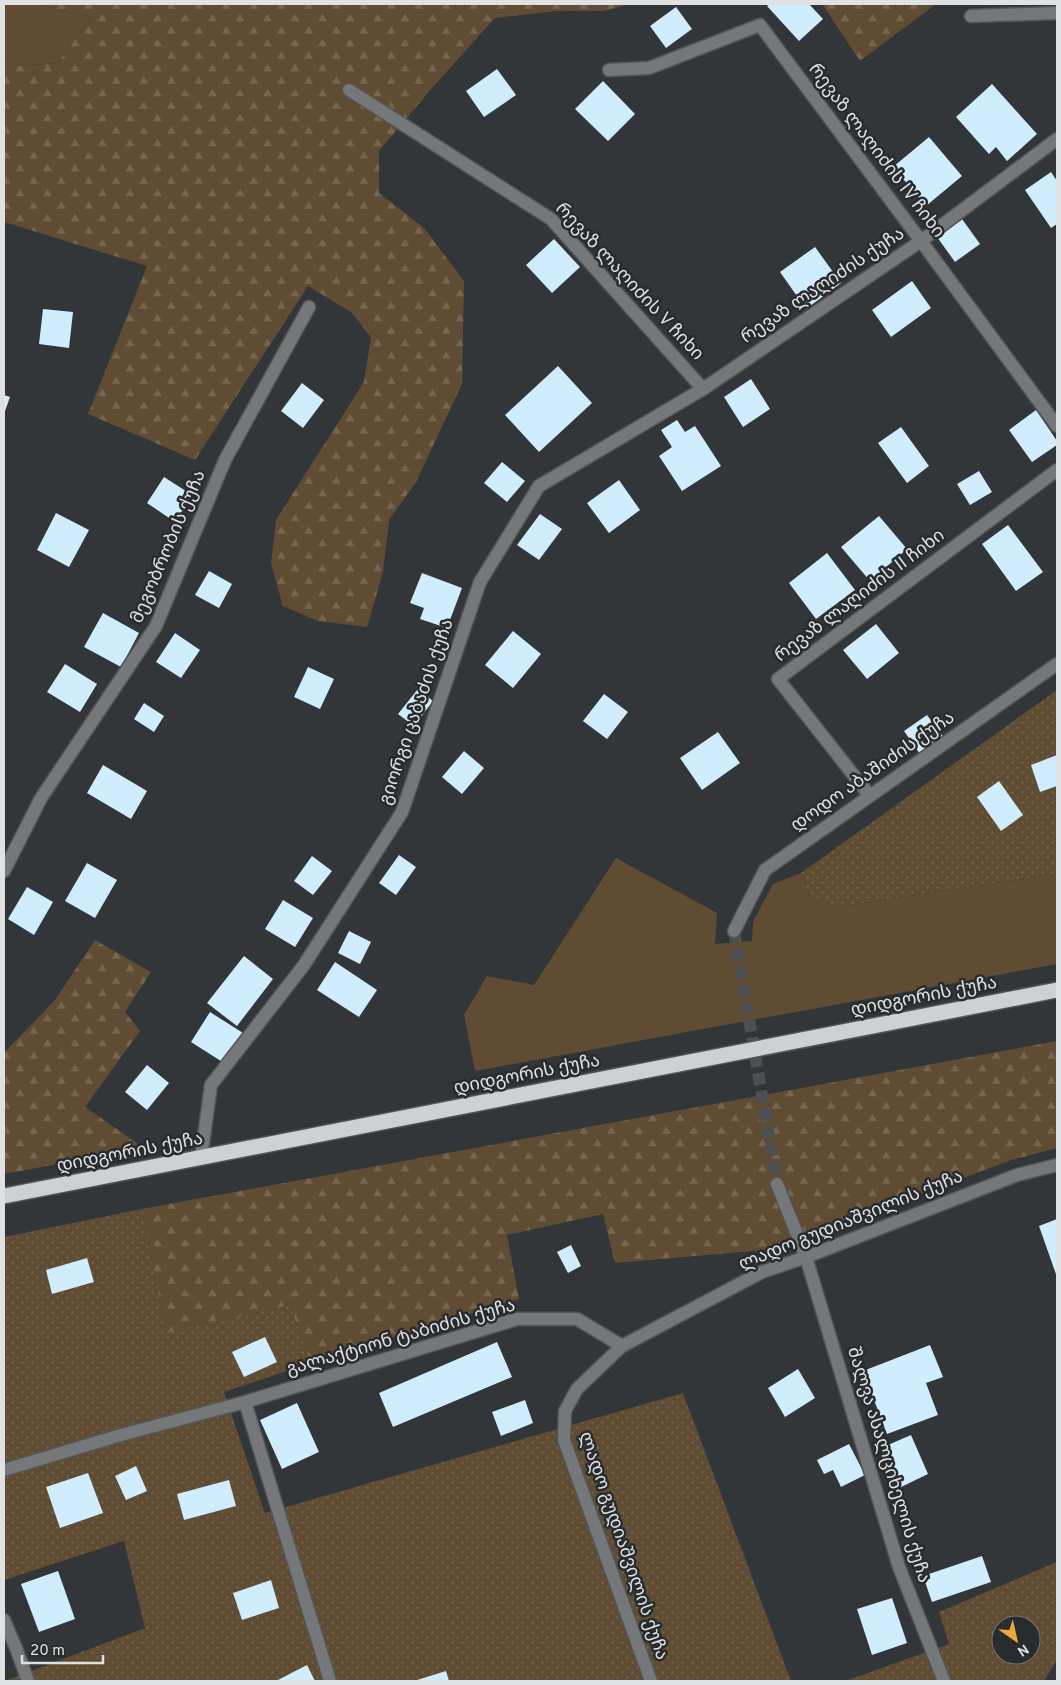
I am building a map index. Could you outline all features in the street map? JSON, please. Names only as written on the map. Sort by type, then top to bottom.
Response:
[{"type":"highway","name":"დიდგორის ქუჩა","points":[[4,1196],[1057,990]]},
{"type":"street","points":[[972,16],[1057,13]]},
{"type":"street","name":"რევაზ ლაღიძის IV ჩიხი","points":[[609,70],[649,68],[760,25],[1057,426]]},
{"type":"street","name":"რევაზ ლაღიძის V ჩიხი","points":[[349,90],[552,219],[703,389]]},
{"type":"street","name":"რევაზ ლაღიძის ქუჩა","points":[[703,389],[921,240],[1057,139]]},
{"type":"street","name":"მეგობრობის ქუჩა","points":[[4,871],[41,798],[156,626],[225,460],[309,307]]},
{"type":"street","name":"გიორგი ცაბაძის ქუჩა","points":[[201,1158],[211,1085],[304,965],[402,812],[480,582],[539,486],[703,389]]},
{"type":"street","name":"რევაზ ლაღიძის II ჩიხი","points":[[870,796],[778,679],[1057,470]]},
{"type":"street","name":"დოდო აბაშიძის ქუჩა","points":[[734,931],[765,870],[1057,664]]},
{"type":"street","name":"ლადო გუდიაშვილის ქუჩა","points":[[651,1681],[564,1440],[565,1411],[577,1389],[622,1346],[762,1272],[806,1257],[1017,1174],[1057,1165]]},
{"type":"street","points":[[777,1184],[806,1257]]},
{"type":"street","name":"შალვა ასალციხელის ქუჩა","points":[[806,1257],[899,1567],[944,1681]]},
{"type":"street","name":"გალაქტიონ ტაბიძის ქუჩა","points":[[4,1470],[245,1402],[517,1319],[576,1319],[622,1346]]},
{"type":"street","points":[[245,1402],[330,1681]]},
{"type":"street","points":[[4,1620],[28,1681]]},
{"type":"green space","points":[[4,4],[35,4],[92,17],[57,63],[15,66],[4,60]]},
{"type":"green space","points":[[35,4],[630,4],[604,11],[555,11],[495,18],[379,151],[379,193],[424,228],[464,281],[462,384],[416,482],[389,520],[383,572],[367,627],[318,621],[283,606],[271,563],[276,520],[364,382],[371,337],[351,312],[308,286],[195,460],[88,414],[147,266],[4,222],[4,60],[15,66],[57,63],[92,17]]},
{"type":"green space","points":[[822,4],[936,4],[860,61]]},
{"type":"green space","points":[[1057,690],[1057,874],[837,907],[809,895],[801,873]]},
{"type":"green space","points":[[616,858],[717,913],[715,944],[752,941],[753,922],[773,884],[801,873],[809,895],[837,907],[1057,874],[1057,964],[475,1071],[464,1015],[487,976],[534,985]]},
{"type":"green space","points":[[95,940],[151,972],[125,1012],[140,1031],[85,1107],[144,1148],[4,1174],[4,1053],[55,1000]]},
{"type":"green space","points":[[1057,1041],[1057,1148],[1011,1160],[774,1249],[615,1263],[603,1214],[507,1235],[519,1299],[310,1363],[290,1305],[166,1334],[142,1209]]},
{"type":"green space","points":[[142,1209],[166,1333],[290,1305],[310,1363],[224,1392],[265,1513],[683,1393],[791,1681],[5,1681],[145,1628],[124,1541],[4,1580],[4,1237]]},
{"type":"green space","points":[[1057,1562],[1057,1660],[1044,1681],[845,1681],[949,1644],[939,1612]]},
{"type":"building","points":[[770,4],[809,4],[823,19],[799,41],[767,6]]},
{"type":"building","points":[[676,7],[692,29],[666,48],[650,26]]},
{"type":"building","points":[[497,69],[516,95],[484,117],[466,91]]},
{"type":"building","points":[[603,81],[635,114],[608,141],[575,109]]},
{"type":"building","points":[[992,84],[1037,134],[1007,161],[996,147],[989,154],[956,117]]},
{"type":"building","points":[[929,137],[962,176],[926,206],[893,167]]},
{"type":"building","points":[[1051,172],[1057,181],[1057,224],[1051,228],[1025,190]]},
{"type":"building","points":[[962,219],[980,244],[955,262],[937,237]]},
{"type":"building","points":[[554,239],[580,267],[552,293],[526,265]]},
{"type":"building","points":[[815,247],[841,283],[806,309],[780,272]]},
{"type":"building","points":[[912,281],[931,308],[891,337],[872,310]]},
{"type":"building","points":[[43,309],[73,312],[69,348],[39,344]]},
{"type":"building","points":[[558,366],[592,403],[539,452],[505,415]]},
{"type":"building","points":[[751,379],[770,409],[743,427],[724,397]]},
{"type":"building","points":[[302,383],[324,400],[303,428],[281,411]]},
{"type":"building","points":[[4,395],[10,397],[4,414]]},
{"type":"building","points":[[1036,410],[1057,441],[1057,445],[1032,462],[1009,430]]},
{"type":"building","points":[[677,420],[685,432],[695,426],[721,466],[682,491],[659,456],[672,447],[661,430]]},
{"type":"building","points":[[901,427],[929,466],[907,483],[878,443]]},
{"type":"building","points":[[502,462],[525,481],[507,502],[484,483]]},
{"type":"building","points":[[979,471],[992,492],[970,505],[957,484]]},
{"type":"building","points":[[164,477],[192,495],[175,522],[147,503]]},
{"type":"building","points":[[619,480],[640,510],[609,533],[587,503]]},
{"type":"building","points":[[56,513],[89,530],[69,567],[37,550]]},
{"type":"building","points":[[540,514],[562,529],[539,560],[517,545]]},
{"type":"building","points":[[879,516],[907,549],[870,581],[841,547]]},
{"type":"building","points":[[1008,525],[1043,572],[1016,591],[982,544]]},
{"type":"building","points":[[827,553],[855,590],[816,619],[789,583]]},
{"type":"building","points":[[209,571],[232,584],[219,608],[195,595]]},
{"type":"building","points":[[422,573],[462,588],[447,628],[420,619],[424,608],[410,603]]},
{"type":"building","points":[[103,613],[139,633],[121,667],[84,647]]},
{"type":"building","points":[[876,624],[899,653],[867,679],[843,650]]},
{"type":"building","points":[[513,631],[541,654],[513,688],[485,665]]},
{"type":"building","points":[[175,633],[200,650],[181,678],[156,662]]},
{"type":"building","points":[[65,664],[97,684],[80,712],[47,692]]},
{"type":"building","points":[[308,667],[334,679],[320,709],[294,697]]},
{"type":"building","points":[[418,689],[433,701],[414,726],[398,714]]},
{"type":"building","points":[[604,694],[628,712],[607,739],[583,721]]},
{"type":"building","points":[[144,703],[164,716],[154,732],[134,719]]},
{"type":"building","points":[[927,715],[944,738],[920,754],[904,731]]},
{"type":"building","points":[[718,732],[740,763],[702,790],[680,758]]},
{"type":"building","points":[[464,751],[484,768],[462,794],[442,777]]},
{"type":"building","points":[[1057,755],[1057,786],[1040,792],[1031,765]]},
{"type":"building","points":[[103,765],[147,791],[131,819],[87,793]]},
{"type":"building","points":[[999,781],[1023,815],[1001,831],[977,797]]},
{"type":"building","points":[[399,855],[416,867],[396,895],[379,883]]},
{"type":"building","points":[[312,856],[332,871],[313,895],[294,881]]},
{"type":"building","points":[[87,863],[117,880],[95,918],[65,901]]},
{"type":"building","points":[[27,887],[53,902],[34,935],[8,919]]},
{"type":"building","points":[[283,900],[313,918],[295,947],[265,929]]},
{"type":"building","points":[[349,931],[371,942],[360,964],[338,953]]},
{"type":"building","points":[[244,956],[273,979],[237,1026],[207,1003]]},
{"type":"building","points":[[335,962],[377,990],[359,1017],[317,990]]},
{"type":"building","points":[[210,1012],[243,1033],[224,1063],[191,1042]]},
{"type":"building","points":[[147,1065],[169,1083],[147,1110],[125,1092]]},
{"type":"building","points":[[1057,1219],[1057,1277],[1039,1226]]},
{"type":"building","points":[[571,1245],[581,1266],[568,1273],[557,1252]]},
{"type":"building","points":[[87,1258],[94,1282],[52,1294],[46,1270]]},
{"type":"building","points":[[265,1337],[277,1362],[244,1377],[232,1352]]},
{"type":"building","points":[[497,1342],[512,1377],[393,1427],[379,1393]]},
{"type":"building","points":[[930,1345],[943,1377],[926,1383],[938,1415],[887,1434],[863,1371]]},
{"type":"building","points":[[798,1369],[815,1398],[785,1417],[768,1388]]},
{"type":"building","points":[[525,1400],[533,1423],[501,1436],[492,1412]]},
{"type":"building","points":[[297,1403],[319,1452],[282,1469],[260,1420]]},
{"type":"building","points":[[911,1435],[928,1474],[899,1488],[881,1448]]},
{"type":"building","points":[[849,1444],[865,1475],[841,1487],[833,1470],[824,1474],[817,1460]]},
{"type":"building","points":[[136,1466],[147,1491],[126,1500],[115,1476]]},
{"type":"building","points":[[88,1473],[103,1513],[60,1528],[46,1487]]},
{"type":"building","points":[[229,1480],[236,1506],[184,1520],[177,1494]]},
{"type":"building","points":[[982,1556],[991,1582],[932,1602],[923,1576]]},
{"type":"building","points":[[58,1571],[75,1619],[39,1632],[21,1584]]},
{"type":"building","points":[[271,1580],[279,1608],[242,1620],[233,1593]]},
{"type":"building","points":[[892,1598],[907,1643],[872,1655],[857,1609]]},
{"type":"building","points":[[307,1665],[315,1681],[276,1681]]},
{"type":"building","points":[[446,1671],[449,1681],[414,1681]]},
{"type":"tunnel","points":[[734,931],[777,1184]]}]
